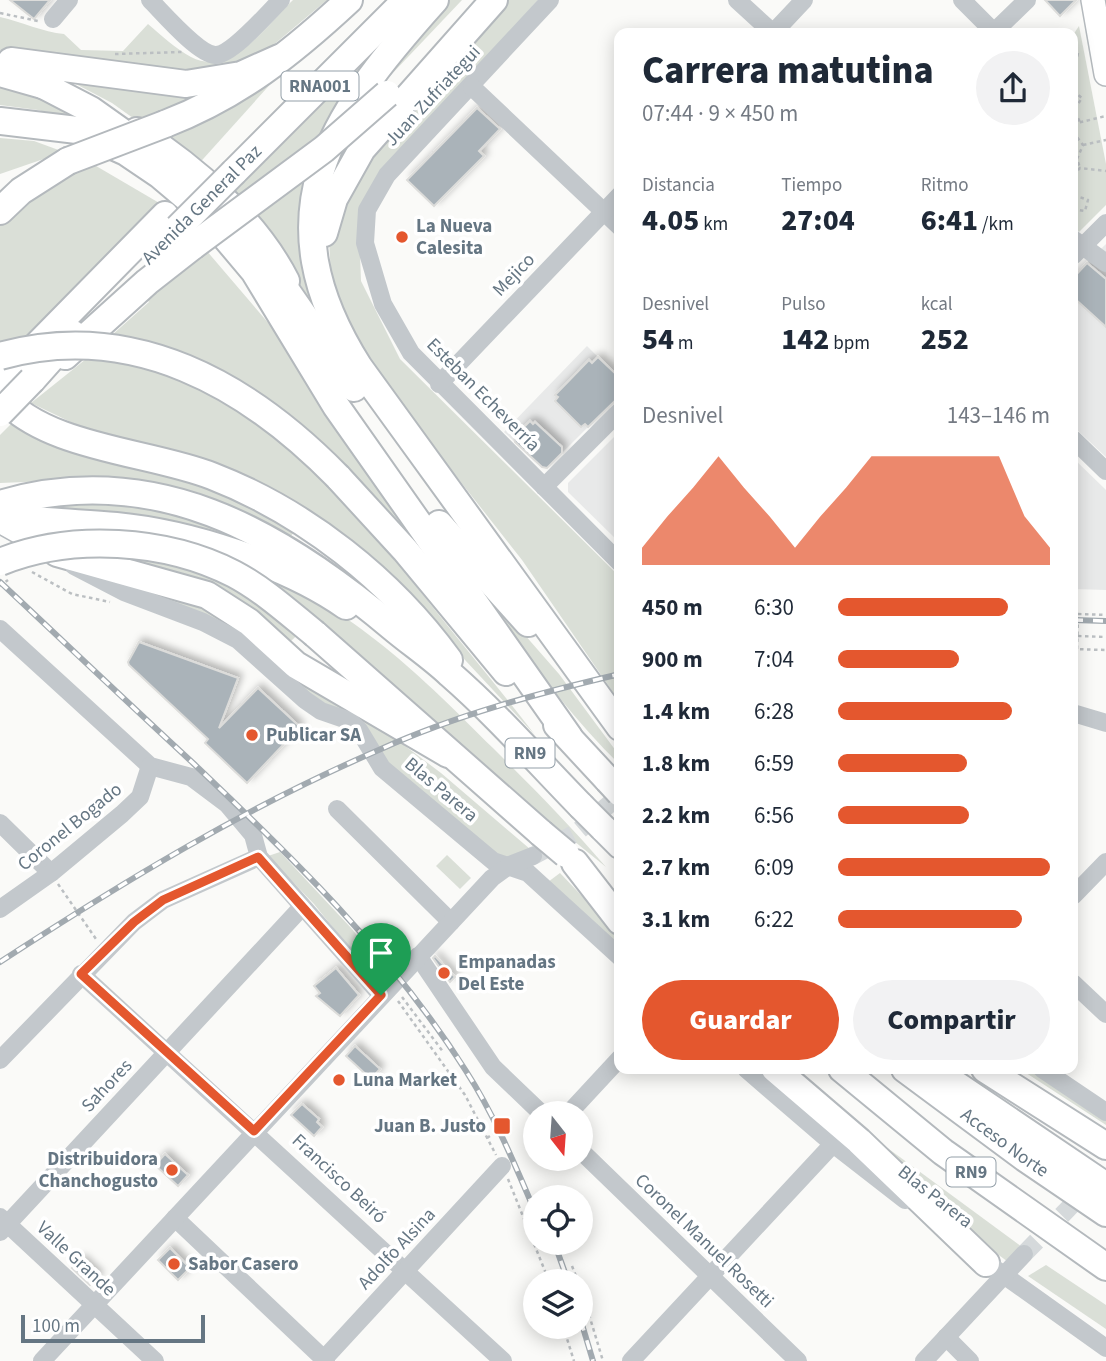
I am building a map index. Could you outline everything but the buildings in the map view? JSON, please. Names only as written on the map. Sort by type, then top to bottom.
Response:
[{"type":"highway","points":[[0,183],[68,161],[164,124],[235,91],[255,80],[349,0]]},
{"type":"highway","name":"Avenida General Paz","points":[[0,412],[16,372],[179,230],[228,166],[381,0]]},
{"type":"highway","name":"Avenida General Paz","points":[[228,166],[406,0]]},
{"type":"highway","points":[[435,0],[365,82],[332,139],[321,169],[315,203],[318,279],[349,350],[614,719]]},
{"type":"highway","points":[[16,372],[73,350],[147,282],[179,230],[341,136],[387,94],[474,0]]},
{"type":"highway","points":[[318,279],[325,229],[344,176],[362,149],[494,0]]},
{"type":"highway","points":[[0,59],[186,84],[241,75],[279,58]]},
{"type":"highway","points":[[0,73],[39,83],[91,110],[183,179],[244,235],[352,385],[414,460],[466,515]]},
{"type":"highway","points":[[0,121],[50,126],[127,169],[161,193],[212,244],[297,345],[569,737]]},
{"type":"highway","points":[[0,211],[21,191],[68,161]]},
{"type":"highway","points":[[16,372],[28,350],[89,346],[160,358],[194,370],[253,403],[288,429],[338,477],[405,550],[500,666],[569,737]]},
{"type":"highway","points":[[0,395],[8,404],[46,426],[80,439],[210,475],[291,516],[354,560],[400,602],[433,639],[478,700]]},
{"type":"highway","points":[[370,452],[536,631],[584,677]]},
{"type":"highway","points":[[0,504],[75,489],[148,494],[182,502],[229,519],[289,549],[324,572],[449,672],[478,700]]},
{"type":"highway","points":[[0,514],[41,522],[117,526],[229,552],[285,572],[340,601],[449,672]]},
{"type":"highway","points":[[5,570],[76,545],[118,545],[175,553],[213,565],[254,586],[401,706],[537,844],[570,859],[614,896]]},
{"type":"highway","points":[[57,554],[207,595],[241,615],[296,665],[448,754]]},
{"type":"highway","name":"RN9","points":[[478,700],[611,837]]},
{"type":"highway","name":"RN9","points":[[569,737],[614,787]]},
{"type":"highway","points":[[570,859],[614,914]]},
{"type":"highway","points":[[781,1074],[859,1142],[995,1269]]},
{"type":"highway","name":"RN9","points":[[848,1074],[943,1152],[1106,1267]]},
{"type":"highway","name":"Acceso Norte","points":[[912,1074],[1025,1158],[1106,1213]]},
{"type":"highway","points":[[940,1074],[1106,1186]]},
{"type":"highway","points":[[993,1074],[1101,1142]]},
{"type":"main road","points":[[1093,0],[1106,74]]},
{"type":"main road","points":[[0,520],[57,554]]},
{"type":"street","points":[[53,19],[69,0]]},
{"type":"street","points":[[150,0],[209,53],[228,51],[281,0]]},
{"type":"street","name":"Juan Zufriategui","points":[[364,229],[370,201],[387,175],[472,87],[550,0]]},
{"type":"street","points":[[737,0],[768,28]]},
{"type":"street","points":[[778,28],[804,0]]},
{"type":"street","points":[[962,0],[989,28]]},
{"type":"street","points":[[999,28],[1027,0]]},
{"type":"street","points":[[472,87],[614,222]]},
{"type":"street","name":"Mejico","points":[[439,384],[614,201]]},
{"type":"street","points":[[1078,245],[1106,223]]},
{"type":"street","name":"Esteban Echeverría","points":[[364,229],[371,272],[393,327],[439,384],[614,557]]},
{"type":"street","points":[[1078,248],[1106,263]]},
{"type":"street","points":[[544,487],[614,417]]},
{"type":"street","points":[[1078,444],[1106,471]]},
{"type":"street","name":"Blas Parera","points":[[57,554],[84,572],[124,592],[203,622],[238,640],[305,700],[321,711],[350,721],[359,730],[382,768],[493,861],[528,873],[614,952]]},
{"type":"street","points":[[0,629],[150,766],[191,777],[206,786],[243,820],[253,835],[258,857],[302,907],[387,989]]},
{"type":"street","points":[[1078,715],[1106,723]]},
{"type":"street","name":"Coronel Bogado","points":[[0,909],[51,873],[140,797],[150,766]]},
{"type":"street","points":[[337,809],[451,922]]},
{"type":"street","points":[[0,823],[51,873]]},
{"type":"street","points":[[42,1361],[492,878],[537,844]]},
{"type":"street","points":[[0,1060],[104,950],[163,900],[258,857]]},
{"type":"street","points":[[1078,891],[1106,862]]},
{"type":"street","name":"Sahores","points":[[3,1224],[302,907]]},
{"type":"street","points":[[418,956],[493,1067],[528,1101]]},
{"type":"street","name":"Francisco Beiró","points":[[81,974],[503,1361]]},
{"type":"street","points":[[1078,989],[1106,1014]]},
{"type":"street","points":[[580,1101],[614,1064]]},
{"type":"street","name":"Blas Parera","points":[[752,1074],[833,1144],[995,1269],[1106,1348]]},
{"type":"street","points":[[1049,1074],[1106,1112]]},
{"type":"street","points":[[631,1361],[833,1144]]},
{"type":"street","name":"Coronel Manuel Rosetti","points":[[593,1164],[798,1361]]},
{"type":"street","name":"Adolfo Alsina","points":[[324,1361],[502,1167]]},
{"type":"street","points":[[175,1218],[324,1361]]},
{"type":"street","name":"Valle Grande","points":[[3,1224],[155,1361]]},
{"type":"street","points":[[924,1361],[946,1337],[995,1269],[1024,1254]]},
{"type":"street","points":[[946,1337],[970,1361]]},
{"type":"path","points":[[0,12],[43,22],[53,19]]},
{"type":"path","points":[[112,54],[209,53]]},
{"type":"path","points":[[1078,118],[1080,122],[1106,116]]},
{"type":"path","points":[[1078,138],[1083,145]]},
{"type":"path","points":[[1083,145],[1106,140]]},
{"type":"path","points":[[1078,157],[1083,145]]},
{"type":"path","points":[[1078,162],[1080,168],[1106,171]]},
{"type":"path","points":[[1078,195],[1088,200],[1085,211],[1078,210]]},
{"type":"path","points":[[27,569],[72,594],[111,603]]},
{"type":"path","points":[[0,586],[5,570]]},
{"type":"path","points":[[1078,614],[1106,615]]},
{"type":"path","points":[[1078,636],[1106,637]]},
{"type":"path","points":[[1078,649],[1106,650]]},
{"type":"path","points":[[51,873],[104,950]]},
{"type":"path","points":[[387,989],[444,1053]]},
{"type":"path","points":[[387,989],[465,1096],[523,1210],[546,1269]]},
{"type":"path","points":[[487,1138],[493,1134]]},
{"type":"path","points":[[593,1328],[603,1361]]},
{"type":"path","points":[[568,1339],[574,1361]]},
{"type":"shaded area","points":[[293,0],[327,0],[265,52],[218,71],[153,71],[0,50],[0,17],[64,34],[81,50],[123,51],[148,24],[191,57],[206,62],[221,60],[248,46]]},
{"type":"shaded area","points":[[450,0],[462,0],[370,97]]},
{"type":"shaded area","points":[[499,0],[538,0],[377,181],[359,226],[361,281],[400,359],[614,571],[614,694],[522,560],[368,364],[347,326],[331,275],[329,241],[349,176]]},
{"type":"shaded area","points":[[412,12],[322,139],[325,327],[287,262],[227,196]]},
{"type":"shaded area","points":[[1079,26],[1106,164],[1106,205],[1079,232],[1078,231]]},
{"type":"shaded area","points":[[75,79],[203,95],[140,123],[112,103],[74,83]]},
{"type":"shaded area","points":[[275,79],[195,168],[159,136]]},
{"type":"shaded area","points":[[0,80],[109,130],[38,110],[0,105]]},
{"type":"shaded area","points":[[0,138],[34,141],[64,152],[0,174]]},
{"type":"shaded area","points":[[91,163],[161,204],[40,334],[0,341],[0,226],[30,195]]},
{"type":"shaded area","points":[[1106,244],[1106,457],[1078,431],[1078,271]]},
{"type":"shaded area","points":[[206,250],[270,325],[426,555],[361,481],[289,414],[249,386],[207,362],[161,345],[112,335],[149,302],[145,297]]},
{"type":"shaded area","points":[[587,346],[614,373],[614,401],[547,468],[542,467],[504,432]]},
{"type":"shaded area","points":[[86,359],[142,366],[194,383],[242,410],[286,444],[327,482],[365,524],[535,735],[438,631],[371,566],[31,403]]},
{"type":"shaded area","points":[[16,419],[205,484],[294,532],[291,536],[199,493],[122,478],[0,483],[0,435]]},
{"type":"shaded area","points":[[614,437],[614,537],[568,492],[568,483]]},
{"type":"shaded area","points":[[1078,463],[1106,490],[1106,590],[1078,589]]},
{"type":"shaded area","points":[[97,503],[162,508],[230,532],[270,553],[14,511]]},
{"type":"shaded area","points":[[91,537],[192,556],[252,571],[287,585],[352,622],[383,645],[440,696],[551,806],[606,867],[462,750],[312,621],[291,641],[333,678],[258,624],[96,558]]},
{"type":"shaded area","points":[[466,568],[559,674],[614,748],[614,759],[576,718],[519,645]]},
{"type":"shaded area","points":[[128,590],[178,596],[205,607],[380,727],[441,773],[530,849],[511,862],[497,857],[383,765],[338,712],[268,665]]},
{"type":"shaded area","points":[[280,852],[352,929],[386,972],[376,981],[314,904],[268,856]]},
{"type":"shaded area","points":[[447,855],[471,878],[460,889],[436,866]]},
{"type":"shaded area","points":[[560,873],[614,930],[614,941],[548,882]]},
{"type":"shaded area","points":[[1028,1074],[1040,1074],[1106,1118],[1106,1125]]},
{"type":"shaded area","points":[[840,1113],[1022,1247],[1008,1262],[979,1240]]},
{"type":"shaded area","points":[[1046,1265],[1106,1305],[1106,1329],[1028,1276]]},
{"type":"tunnel","points":[[533,856],[576,833],[614,800]]},
{"type":"tunnel","points":[[1024,1254],[1106,1170]]},
{"type":"railway","points":[[0,582],[304,871],[373,947],[437,1028],[466,1071],[486,1105],[523,1185]]},
{"type":"railway","points":[[1078,620],[1106,621]]},
{"type":"railway","points":[[0,962],[186,847],[331,772],[409,737],[468,715],[614,676]]},
{"type":"railway","points":[[559,1255],[564,1269]]},
{"type":"railway","points":[[586,1339],[593,1361]]},
{"type":"place","name":"La Nueva Calesita","points":[[402,237]]},
{"type":"place","name":"Publicar SA","points":[[252,735]]},
{"type":"place","name":"Empanadas Del Este","points":[[444,973]]},
{"type":"place","name":"Luna Market","points":[[339,1080]]},
{"type":"place","name":"Juan B. Justo","points":[[502,1126]]},
{"type":"place","name":"Distribuidora Chanchogusto","points":[[172,1170]]},
{"type":"place","name":"Sabor Casero","points":[[174,1264]]},
{"type":"route","points":[[258,857],[381,995],[254,1131],[81,974],[134,922],[163,900],[258,857]]}]
